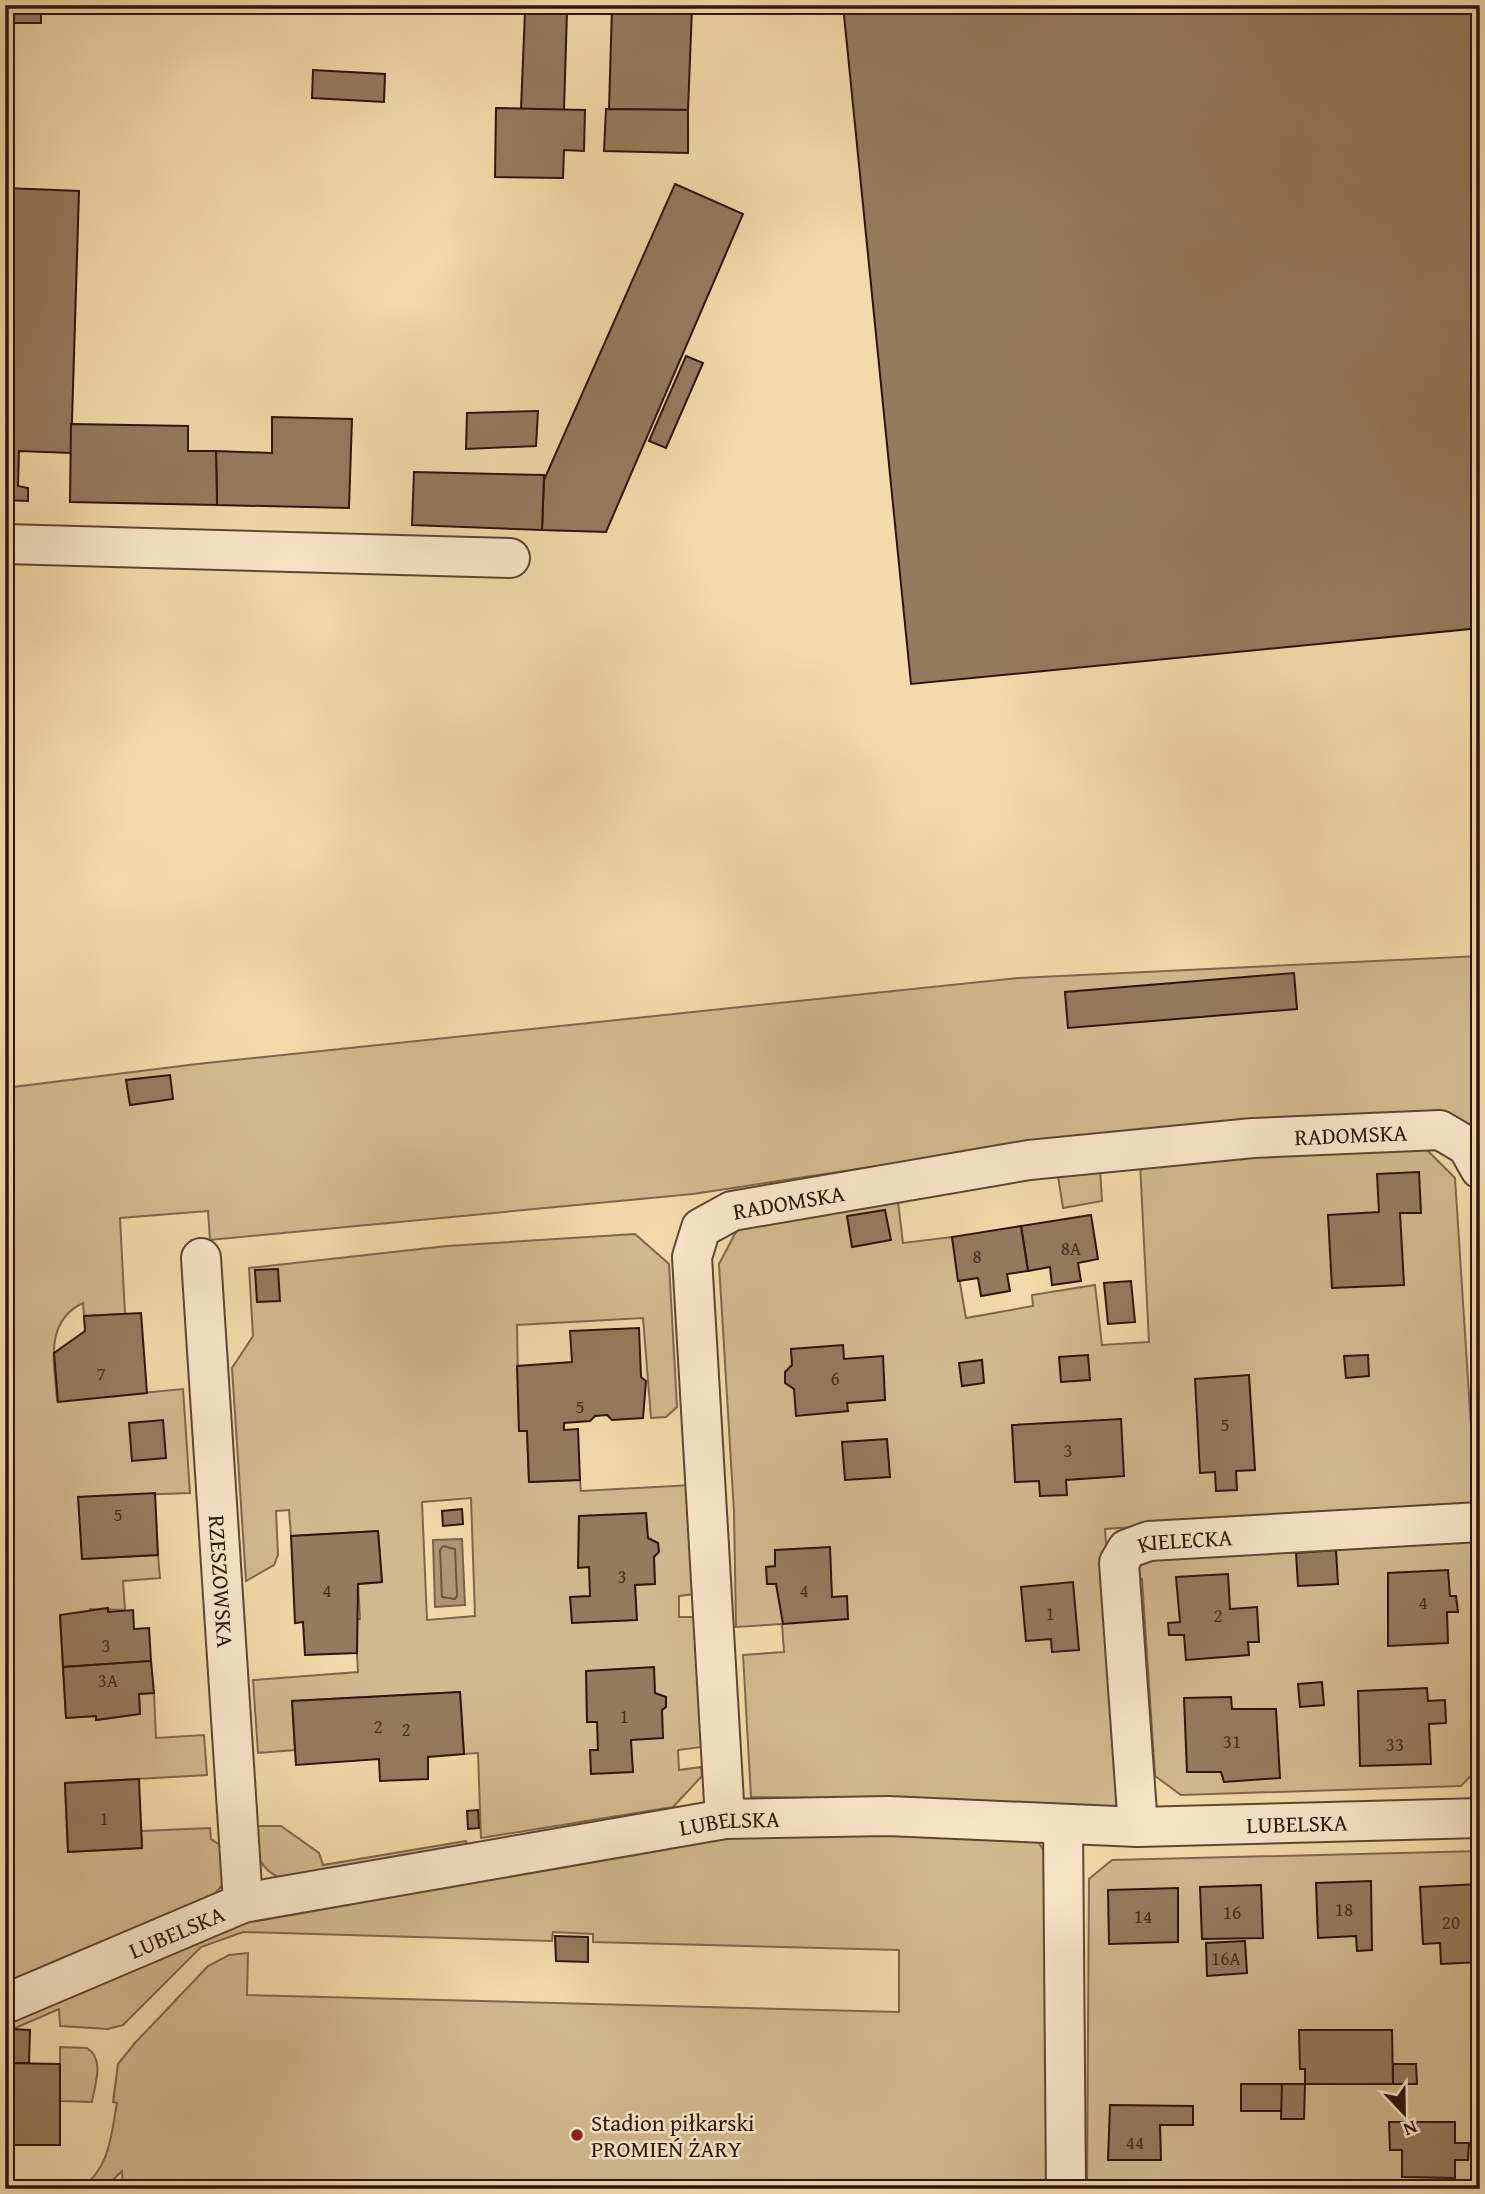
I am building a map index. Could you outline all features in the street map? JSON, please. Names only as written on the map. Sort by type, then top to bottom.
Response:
[{"type":"street","points":[[5,544],[510,558]]},
{"type":"street","name":"RADOMSKA","points":[[725,1819],[692,1257],[701,1228],[732,1211],[1030,1160],[1253,1139],[1440,1130],[1474,1157]]},
{"type":"street","name":"RZESZOWSKA","points":[[201,1258],[243,1903]]},
{"type":"street","name":"KIELECKA","points":[[1138,1827],[1119,1563],[1127,1549],[1136,1544],[1160,1540],[1480,1521]]},
{"type":"street","name":"LUBELSKA","points":[[5,2004],[243,1903],[725,1819],[888,1816],[1063,1826],[1138,1827],[1480,1818]]},
{"type":"street","points":[[1063,1826],[1066,2189]]},
{"type":"shaded area","points":[[1480,956],[1480,1151],[1474,1141],[1042,1141],[693,1194],[210,1240],[208,1211],[120,1218],[125,1314],[84,1316],[83,1303],[70,1311],[62,1321],[54,1346],[57,1401],[183,1389],[190,1493],[79,1497],[82,1559],[158,1555],[160,1578],[123,1581],[125,1610],[90,1609],[90,1613],[60,1616],[66,1718],[96,1716],[97,1720],[140,1714],[139,1694],[154,1693],[156,1738],[204,1735],[207,1775],[65,1783],[68,1852],[142,1848],[141,1831],[210,1828],[211,1839],[227,1850],[224,1883],[212,1897],[5,1986],[5,1088],[197,1064],[1018,978]]},
{"type":"shaded area","points":[[1419,1142],[1455,1178],[1476,1504],[1105,1529],[1125,1810],[925,1799],[751,1797],[743,1655],[784,1652],[782,1624],[736,1627],[734,1512],[719,1264],[738,1228],[898,1202],[903,1243],[952,1237],[966,1318],[1033,1306],[1032,1295],[1095,1285],[1102,1345],[1149,1342],[1140,1163]]},
{"type":"shaded area","points":[[1100,1169],[1102,1201],[1063,1208],[1058,1176]]},
{"type":"shaded area","points":[[635,1234],[669,1264],[677,1407],[666,1417],[651,1418],[643,1318],[517,1325],[519,1430],[527,1431],[529,1482],[580,1480],[581,1491],[692,1485],[695,1594],[679,1596],[679,1617],[696,1617],[701,1747],[678,1750],[679,1770],[701,1767],[702,1776],[673,1807],[481,1838],[478,1753],[464,1754],[460,1692],[292,1701],[295,1750],[258,1753],[253,1680],[358,1672],[355,1620],[360,1619],[358,1584],[382,1582],[378,1531],[291,1536],[289,1510],[276,1511],[278,1555],[274,1565],[246,1581],[232,1368],[253,1336],[249,1268],[447,1246]],"holes":[[[471,1498],[475,1616],[427,1620],[422,1502]]]},
{"type":"shaded area","points":[[1471,1536],[1480,1543],[1480,1766],[1461,1786],[1181,1795],[1155,1776],[1142,1579],[1133,1580],[1135,1569],[1148,1556],[1296,1545],[1296,1553],[1336,1550],[1336,1543]]},
{"type":"shaded area","points":[[253,1826],[281,1826],[319,1853],[323,1865],[466,1841],[467,1845],[281,1878],[262,1863]]},
{"type":"shaded area","points":[[879,1831],[1038,1842],[1045,1852],[1048,2189],[123,2189],[122,2171],[104,2189],[80,2189],[98,2172],[108,2150],[117,2103],[113,2102],[118,2064],[208,1966],[229,1955],[248,1953],[247,1995],[899,2012],[899,1950],[593,1942],[593,1934],[553,1932],[552,1941],[243,1932],[201,1947],[123,2025],[108,2029],[60,2026],[59,2009],[6,2032],[5,2063],[5,2020],[249,1916],[699,1838]]},
{"type":"shaded area","points":[[1480,1851],[1480,2189],[1087,2189],[1089,1879],[1112,1860]]},
{"type":"shaded area","points":[[60,2047],[87,2048],[93,2053],[97,2072],[92,2102],[60,2101]]},
{"type":"water","points":[[462,1539],[465,1605],[435,1607],[433,1540]]},
{"type":"building","points":[[5,5],[41,5],[41,23],[5,23]]},
{"type":"building","points":[[843,5],[1480,5],[1480,628],[911,684]]},
{"type":"building","points":[[612,7],[692,8],[688,110],[609,109]]},
{"type":"building","points":[[525,11],[567,11],[564,110],[521,109]]},
{"type":"building","points":[[313,70],[385,74],[384,102],[312,98]]},
{"type":"building","points":[[496,108],[585,110],[584,151],[564,150],[563,178],[495,177]]},
{"type":"building","points":[[606,109],[688,110],[688,153],[604,151]]},
{"type":"building","points":[[675,184],[743,214],[606,532],[542,530],[544,480]]},
{"type":"building","points":[[5,188],[79,191],[71,453],[19,451],[18,486],[28,488],[28,501],[5,500]]},
{"type":"building","points":[[686,356],[703,363],[666,448],[649,441]]},
{"type":"building","points":[[538,411],[536,446],[466,449],[467,413]]},
{"type":"building","points":[[272,417],[352,419],[349,508],[217,505],[216,451],[272,453]]},
{"type":"building","points":[[71,424],[188,426],[188,451],[216,451],[217,505],[70,502]]},
{"type":"building","points":[[414,472],[544,475],[542,530],[412,525]]},
{"type":"building","points":[[1294,973],[1297,1009],[1068,1028],[1065,992]]},
{"type":"building","points":[[170,1075],[173,1099],[130,1105],[126,1080]]},
{"type":"building","points":[[1419,1172],[1421,1213],[1400,1213],[1404,1285],[1332,1288],[1328,1215],[1379,1212],[1377,1174]]},
{"type":"building","points":[[885,1210],[891,1240],[852,1247],[847,1216]]},
{"type":"building","points":[[1091,1215],[1098,1259],[1078,1263],[1081,1281],[1052,1285],[1050,1267],[1028,1271],[1021,1226]]},
{"type":"building","points":[[1021,1226],[1028,1271],[1007,1274],[1010,1291],[981,1296],[978,1278],[958,1281],[952,1237]]},
{"type":"building","points":[[278,1269],[280,1301],[257,1302],[255,1270]]},
{"type":"building","points":[[1131,1281],[1135,1322],[1108,1324],[1104,1283]]},
{"type":"building","points":[[141,1313],[147,1393],[58,1402],[54,1353],[85,1331],[84,1316]]},
{"type":"building","points":[[639,1328],[641,1377],[646,1381],[643,1418],[612,1420],[607,1415],[595,1416],[590,1421],[564,1423],[564,1430],[578,1429],[580,1480],[529,1482],[527,1431],[519,1431],[517,1366],[572,1362],[570,1331]]},
{"type":"building","points":[[843,1345],[844,1359],[883,1356],[885,1400],[847,1403],[848,1411],[796,1416],[794,1389],[785,1383],[785,1372],[792,1365],[791,1349]]},
{"type":"building","points":[[1088,1355],[1090,1380],[1061,1382],[1059,1357]]},
{"type":"building","points":[[1368,1355],[1369,1376],[1346,1378],[1344,1356]]},
{"type":"building","points":[[982,1360],[984,1383],[962,1386],[959,1363]]},
{"type":"building","points":[[1249,1375],[1255,1470],[1236,1471],[1237,1490],[1216,1491],[1215,1472],[1200,1473],[1195,1379]]},
{"type":"building","points":[[1121,1419],[1124,1476],[1066,1480],[1067,1495],[1040,1496],[1039,1481],[1015,1482],[1012,1425]]},
{"type":"building","points":[[163,1420],[166,1458],[132,1461],[129,1423]]},
{"type":"building","points":[[887,1439],[890,1477],[845,1480],[842,1442]]},
{"type":"building","points":[[155,1493],[158,1555],[82,1559],[78,1497]]},
{"type":"building","points":[[462,1509],[463,1524],[443,1526],[442,1511]]},
{"type":"building","points":[[646,1513],[648,1538],[658,1543],[659,1552],[654,1557],[655,1584],[635,1585],[637,1620],[572,1623],[570,1597],[590,1596],[589,1567],[578,1568],[579,1516]]},
{"type":"building","points":[[378,1531],[382,1582],[358,1584],[357,1653],[305,1655],[303,1622],[295,1623],[291,1536]]},
{"type":"building","points":[[830,1547],[832,1597],[847,1596],[848,1619],[783,1624],[776,1584],[767,1584],[766,1567],[775,1566],[775,1550]]},
{"type":"building","points":[[1336,1550],[1338,1584],[1298,1586],[1296,1553]]},
{"type":"building","points":[[1448,1570],[1450,1596],[1456,1596],[1458,1612],[1447,1612],[1448,1643],[1388,1646],[1388,1573]]},
{"type":"building","points":[[1228,1574],[1230,1609],[1257,1607],[1259,1642],[1248,1642],[1249,1655],[1186,1660],[1184,1635],[1169,1635],[1168,1623],[1180,1622],[1176,1577]]},
{"type":"building","points":[[1073,1582],[1079,1650],[1052,1652],[1051,1639],[1026,1641],[1021,1587]]},
{"type":"building","points":[[108,1608],[108,1612],[133,1610],[134,1629],[149,1628],[151,1661],[63,1667],[60,1615]]},
{"type":"building","points":[[151,1661],[154,1693],[139,1694],[140,1714],[96,1720],[96,1716],[66,1718],[63,1667]]},
{"type":"building","points":[[654,1667],[655,1693],[666,1697],[666,1707],[662,1710],[663,1738],[631,1740],[633,1772],[591,1774],[590,1750],[598,1750],[597,1722],[587,1722],[586,1671]]},
{"type":"building","points":[[1322,1682],[1324,1705],[1300,1707],[1298,1684]]},
{"type":"building","points":[[1427,1688],[1428,1701],[1445,1700],[1446,1723],[1429,1724],[1431,1764],[1360,1766],[1358,1691]]},
{"type":"building","points":[[460,1692],[464,1754],[428,1757],[428,1779],[380,1781],[379,1759],[296,1765],[292,1701]]},
{"type":"building","points":[[1231,1697],[1232,1709],[1276,1709],[1280,1778],[1224,1782],[1221,1772],[1187,1772],[1184,1698]]},
{"type":"building","points":[[139,1779],[142,1848],[68,1852],[65,1783]]},
{"type":"building","points":[[478,1810],[479,1828],[468,1829],[467,1811]]},
{"type":"building","points":[[1371,1881],[1372,1950],[1357,1951],[1356,1936],[1318,1938],[1316,1883]]},
{"type":"building","points":[[1479,1884],[1480,1962],[1441,1964],[1440,1943],[1423,1944],[1420,1887]]},
{"type":"building","points":[[1261,1885],[1263,1938],[1202,1939],[1200,1887]]},
{"type":"building","points":[[1178,1888],[1178,1942],[1109,1944],[1108,1890]]},
{"type":"building","points":[[555,1936],[588,1937],[588,1962],[556,1961]]},
{"type":"building","points":[[1245,1941],[1247,1973],[1207,1976],[1206,1943]]},
{"type":"building","points":[[10,2029],[30,2030],[29,2063],[9,2063]]},
{"type":"building","points":[[1299,2030],[1392,2030],[1393,2084],[1305,2084],[1305,2069],[1300,2069]]},
{"type":"building","points":[[5,2063],[60,2064],[60,2145],[5,2145]]},
{"type":"building","points":[[1393,2064],[1416,2064],[1417,2084],[1393,2084]]},
{"type":"building","points":[[1241,2084],[1282,2084],[1282,2111],[1241,2111]]},
{"type":"building","points":[[1282,2084],[1305,2084],[1304,2119],[1281,2119]]},
{"type":"building","points":[[1110,2105],[1193,2106],[1193,2125],[1160,2125],[1161,2160],[1108,2160]]},
{"type":"building","points":[[1389,2122],[1455,2122],[1455,2143],[1469,2143],[1468,2160],[1455,2160],[1455,2178],[1402,2177],[1402,2150],[1390,2150]]},
{"type":"place","name":"Stadion piłkarski PROMIEŃ ŻARY","points":[[577,2135]]}]
